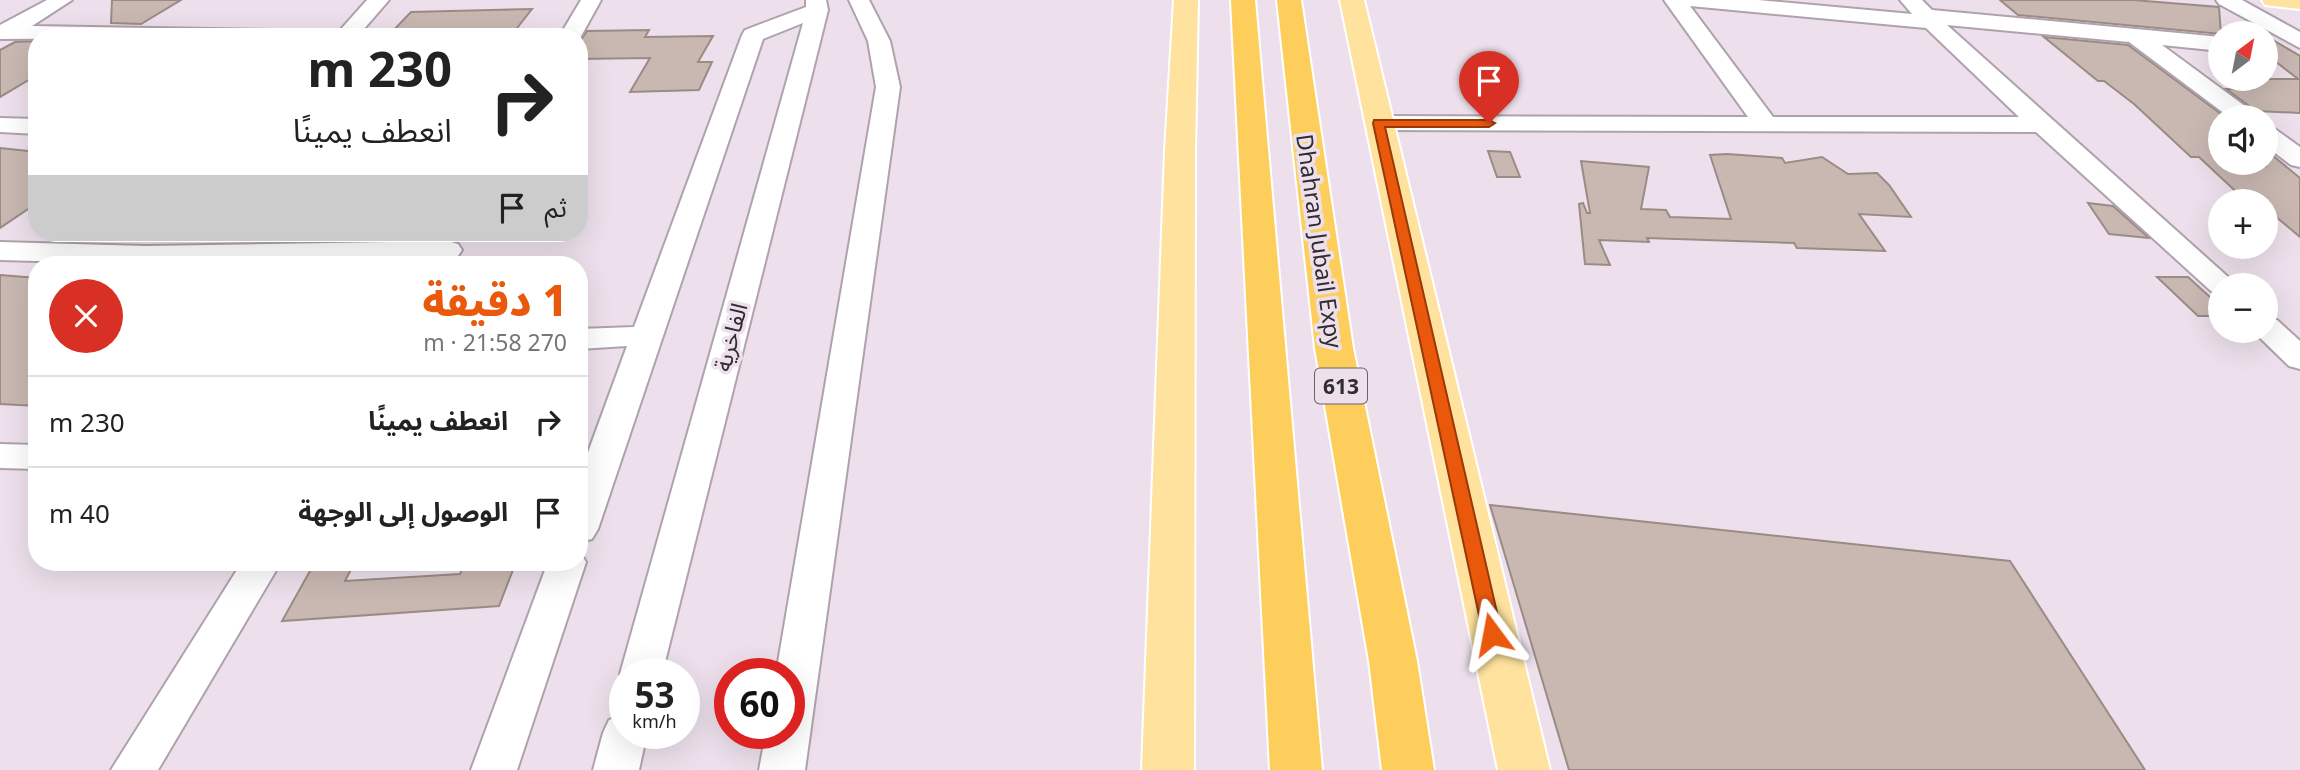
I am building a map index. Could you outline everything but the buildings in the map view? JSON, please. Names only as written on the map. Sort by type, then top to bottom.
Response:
[{"type":"highway","points":[[1243,0],[1296,770]]},
{"type":"highway","name":"Dhahran Jubail Expy","points":[[1289,0],[1334,348],[1393,661],[1408,770]]},
{"type":"main road","points":[[1168,770],[1180,165],[1186,0]]},
{"type":"main road","points":[[2274,0],[2300,2]]},
{"type":"main road","points":[[1351,2],[1524,770]]},
{"type":"street","points":[[3,32],[62,0]]},
{"type":"street","points":[[353,28],[379,0]]},
{"type":"street","points":[[575,28],[591,0]]},
{"type":"street","points":[[799,658],[888,87],[879,41],[859,0]]},
{"type":"street","points":[[1674,0],[1766,124]]},
{"type":"street","points":[[1688,0],[1922,12],[2208,43]]},
{"type":"street","points":[[2226,0],[2300,41]]},
{"type":"street","points":[[2259,0],[2300,23]]},
{"type":"street","points":[[588,504],[756,23],[816,5]]},
{"type":"street","name":"الفاخرية","points":[[645,658],[816,5]]},
{"type":"street","points":[[1922,12],[2208,273]]},
{"type":"street","points":[[3,32],[28,32]]},
{"type":"street","points":[[2134,35],[2228,105]]},
{"type":"street","points":[[2278,50],[2300,52]]},
{"type":"street","points":[[1378,123],[2044,125]]},
{"type":"street","points":[[0,125],[28,127]]},
{"type":"street","points":[[2278,143],[2300,159]]},
{"type":"street","points":[[146,255],[158,242]]},
{"type":"street","points":[[0,251],[146,255],[449,249]]},
{"type":"street","points":[[588,339],[647,336]]},
{"type":"street","points":[[2278,338],[2300,359]]},
{"type":"street","points":[[0,456],[28,457]]},
{"type":"street","points":[[134,770],[256,571]]},
{"type":"street","points":[[494,770],[564,571]]},
{"type":"street","points":[[615,770],[621,749]]},
{"type":"street","points":[[782,770],[785,749]]},
{"type":"route","points":[[1489,123],[1378,123],[1492,634]]}]
